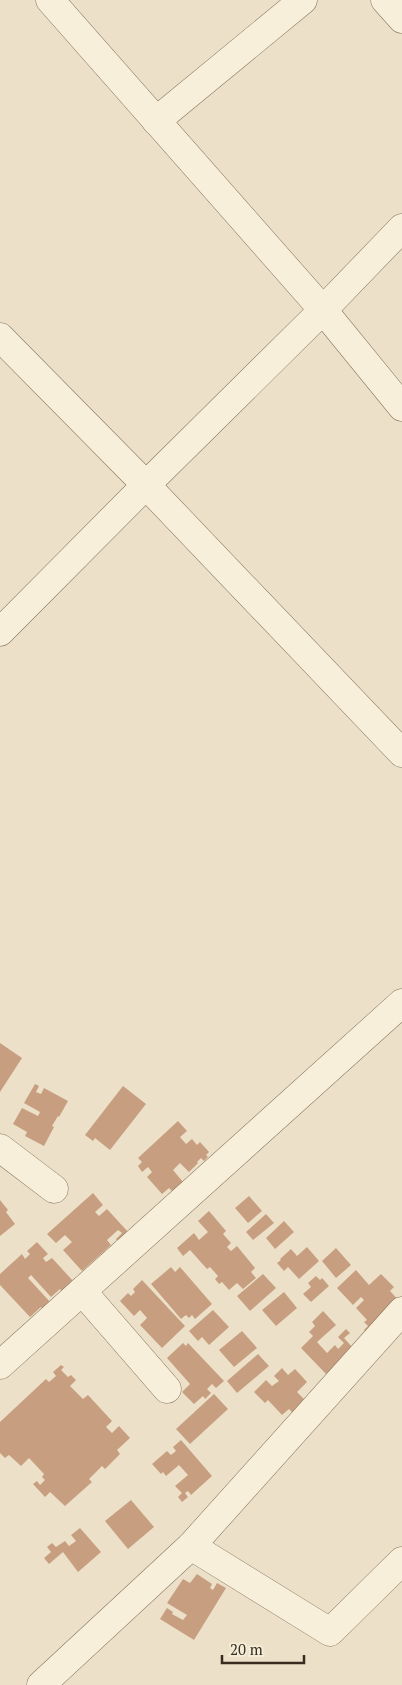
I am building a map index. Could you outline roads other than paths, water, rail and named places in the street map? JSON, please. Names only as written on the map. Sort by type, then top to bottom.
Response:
[{"type":"street","points":[[50,0],[323,310],[402,407]]},
{"type":"street","points":[[156,120],[303,0]]},
{"type":"street","points":[[385,0],[402,19]]},
{"type":"street","points":[[0,632],[146,484],[323,310],[402,228]]},
{"type":"street","points":[[0,336],[146,484],[402,752]]},
{"type":"street","points":[[0,1365],[402,1003]]},
{"type":"street","points":[[0,1148],[54,1189]]},
{"type":"street","points":[[82,1291],[167,1389]]},
{"type":"street","points":[[42,1685],[191,1546],[402,1311]]},
{"type":"street","points":[[191,1546],[330,1632],[402,1561]]}]
